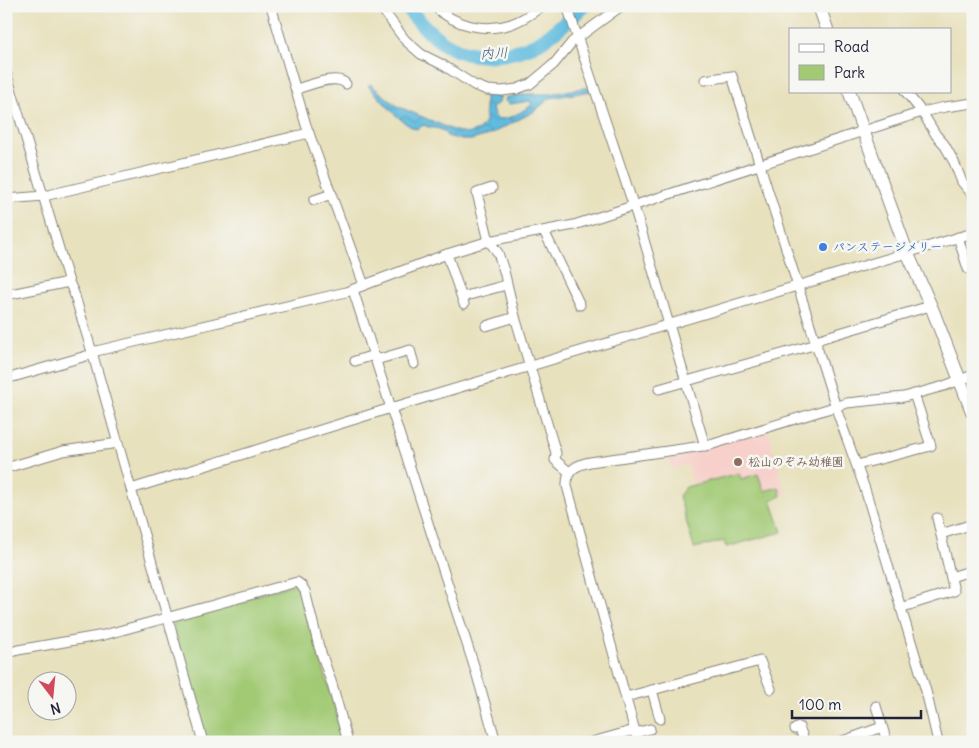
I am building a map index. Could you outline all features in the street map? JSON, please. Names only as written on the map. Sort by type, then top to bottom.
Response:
[{"type":"street","points":[[271,6],[309,133],[364,286]]},
{"type":"street","points":[[380,6],[405,40],[421,54],[474,85],[487,90],[517,89],[530,84],[554,64],[577,35],[621,6]]},
{"type":"street","points":[[434,6],[446,16],[460,23],[474,27],[493,28],[511,24],[542,6]]},
{"type":"street","points":[[567,6],[633,205],[705,446]]},
{"type":"street","points":[[819,6],[827,28]]},
{"type":"street","points":[[6,72],[69,282],[93,353],[203,742]]},
{"type":"street","points":[[705,80],[732,76],[836,406],[865,489],[926,691],[938,742]]},
{"type":"street","points":[[296,89],[332,79],[339,79],[346,84]]},
{"type":"street","points":[[849,92],[906,252],[930,306],[973,414]]},
{"type":"street","points":[[906,92],[922,112],[950,154],[962,182],[973,194]]},
{"type":"street","points":[[6,379],[93,353],[353,290],[447,254],[489,242],[574,225],[863,130],[945,106],[973,103]]},
{"type":"street","points":[[6,199],[44,196],[309,133]]},
{"type":"street","points":[[492,188],[476,193],[489,242],[498,252],[515,317],[556,453],[556,460],[569,472]]},
{"type":"street","points":[[314,200],[332,194]]},
{"type":"street","points":[[544,231],[580,305]]},
{"type":"street","points":[[131,489],[391,408],[973,233]]},
{"type":"street","points":[[958,237],[968,269]]},
{"type":"street","points":[[447,254],[463,301],[506,285]]},
{"type":"street","points":[[6,295],[69,282]]},
{"type":"street","points":[[353,290],[476,672],[496,742]]},
{"type":"street","points":[[659,389],[930,306]]},
{"type":"street","points":[[486,326],[515,317]]},
{"type":"street","points":[[355,360],[375,358],[410,350],[414,364]]},
{"type":"street","points":[[636,735],[566,486],[566,478],[569,472],[580,464],[590,462],[705,446],[847,403],[889,399],[914,394],[973,376]]},
{"type":"street","points":[[857,466],[931,446],[914,394]]},
{"type":"street","points":[[6,468],[63,451],[118,443]]},
{"type":"street","points":[[900,608],[954,591],[937,518]]},
{"type":"street","points":[[941,534],[973,524]]},
{"type":"street","points":[[951,577],[973,570]]},
{"type":"street","points":[[6,654],[18,650],[104,635],[297,582],[301,584],[305,591],[319,647],[332,684],[348,742]]},
{"type":"street","points":[[626,697],[760,661],[771,689]]},
{"type":"street","points":[[652,690],[660,719]]},
{"type":"street","points":[[876,706],[887,742]]},
{"type":"street","points":[[794,729],[799,727],[805,742]]},
{"type":"street","points":[[840,742],[882,727]]},
{"type":"street","points":[[592,742],[636,735],[650,728]]},
{"type":"shaded area","points":[[768,431],[786,494],[771,500],[782,532],[726,547],[724,541],[694,548],[679,496],[686,487],[693,484],[687,464],[672,469],[668,455]]},
{"type":"green space","points":[[739,473],[741,479],[758,474],[764,491],[779,487],[781,496],[771,500],[782,532],[726,547],[724,541],[694,548],[679,496],[686,487]]},
{"type":"green space","points":[[295,584],[300,589],[345,742],[207,742],[173,625],[178,619]]},
{"type":"water","points":[[370,84],[397,106],[466,134],[479,130],[485,122],[485,93],[499,96],[499,102],[492,108],[495,118],[500,119],[515,115],[532,105],[530,101],[510,104],[505,101],[506,97],[549,94],[590,87],[591,91],[550,98],[533,112],[489,135],[471,140],[462,140],[447,136],[439,129],[424,125],[416,129],[403,122],[368,86]]},
{"type":"waterway","name":"内川","points":[[406,6],[426,29],[448,45],[460,51],[487,55],[513,52],[534,45],[543,40],[584,6]]},
{"type":"place","name":"パンステージメリー","points":[[823,247]]},
{"type":"place","name":"松山のぞみ幼稚園","points":[[738,462]]}]
